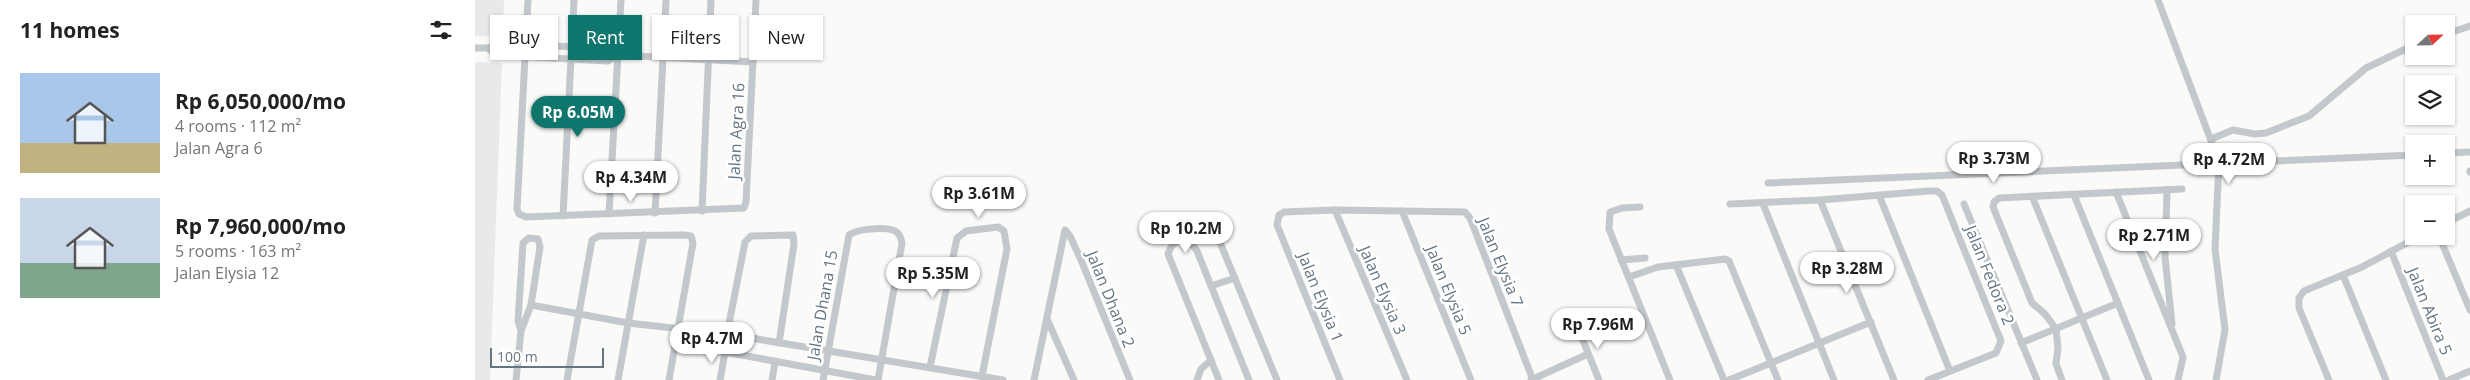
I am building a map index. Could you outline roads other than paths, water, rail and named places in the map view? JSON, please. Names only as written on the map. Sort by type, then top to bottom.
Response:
[{"type":"street","points":[[527,15],[528,0]]},
{"type":"street","points":[[573,15],[574,0]]},
{"type":"street","points":[[620,15],[621,0]]},
{"type":"street","points":[[665,15],[666,0]]},
{"type":"street","points":[[710,15],[711,0]]},
{"type":"street","name":"Jalan Agra 16","points":[[702,211],[738,210],[743,208],[746,202],[756,0]]},
{"type":"street","points":[[2159,0],[2219,162],[2215,249],[2225,330],[2216,380]]},
{"type":"street","points":[[2455,31],[2470,26]]},
{"type":"street","points":[[475,48],[488,48]]},
{"type":"street","points":[[2211,140],[2233,130],[2255,134],[2266,133],[2309,116],[2366,68],[2405,49]]},
{"type":"street","points":[[525,60],[517,209],[519,214],[527,217],[702,211],[708,60],[753,62]]},
{"type":"street","points":[[563,216],[571,60]]},
{"type":"street","points":[[589,60],[609,60]]},
{"type":"street","points":[[609,214],[618,60]]},
{"type":"street","points":[[655,213],[663,60]]},
{"type":"street","points":[[2455,153],[2470,152]]},
{"type":"street","points":[[1768,183],[2405,155]]},
{"type":"street","points":[[2062,380],[2056,364],[2058,348],[2056,329],[2045,314],[2031,303],[1993,207],[1993,202],[1999,198],[2182,189]]},
{"type":"street","points":[[2167,190],[2165,257],[2172,332]]},
{"type":"street","name":"Jalan Fedora 2","points":[[1879,195],[1929,191],[1942,195],[2001,341],[1996,353],[1927,380]]},
{"type":"street","points":[[2116,192],[2183,357],[2178,380]]},
{"type":"street","points":[[1730,204],[1763,204],[1879,195],[1950,371]]},
{"type":"street","points":[[2074,195],[2149,380]]},
{"type":"street","points":[[2032,196],[2107,380]]},
{"type":"street","points":[[1820,200],[1895,380]]},
{"type":"street","points":[[1763,204],[1834,380]]},
{"type":"street","points":[[1964,204],[2034,379]]},
{"type":"street","points":[[1640,207],[1622,208],[1610,212],[1611,235],[1670,380]]},
{"type":"street","points":[[1335,210],[1401,211]]},
{"type":"street","name":"Jalan Elysia 1","points":[[1335,210],[1284,212],[1279,215],[1277,225],[1340,380]]},
{"type":"street","name":"Jalan Elysia 3","points":[[1335,210],[1407,380]]},
{"type":"street","name":"Jalan Elysia 7","points":[[1401,211],[1465,212],[1532,380]]},
{"type":"street","name":"Jalan Elysia 5","points":[[1401,211],[1471,380]]},
{"type":"street","points":[[2455,218],[2470,211]]},
{"type":"street","points":[[930,367],[957,238],[966,231],[998,227],[1004,231],[1007,249],[982,376]]},
{"type":"street","points":[[1214,228],[1277,380]]},
{"type":"street","name":"Jalan Dhana 15","points":[[823,380],[849,235],[855,230],[894,230],[900,235],[902,243],[881,359]]},
{"type":"street","name":"Jalan Dhana 2","points":[[1046,318],[1065,230],[1070,236],[1081,260],[1130,380]]},
{"type":"street","points":[[727,334],[745,242],[751,236],[786,234],[795,238],[779,343]]},
{"type":"street","points":[[567,380],[592,240],[599,236],[684,235],[691,236],[693,242],[669,380]]},
{"type":"street","points":[[618,380],[644,236]]},
{"type":"street","points":[[516,380],[521,331],[531,305],[540,242],[538,239],[529,238],[523,243],[518,321],[521,331]]},
{"type":"street","points":[[1219,380],[1168,254],[1170,248],[1177,242],[1185,240],[1192,243],[1249,380]]},
{"type":"street","points":[[2329,380],[2298,303],[2299,298],[2304,291],[2343,275],[2405,244]]},
{"type":"street","points":[[2443,245],[2470,310]]},
{"type":"street","name":"Jalan Abira 5","points":[[2391,251],[2443,380]]},
{"type":"street","points":[[1621,260],[1645,258]]},
{"type":"street","points":[[1629,277],[1648,270],[1676,265],[1725,259],[1729,261],[1778,380]]},
{"type":"street","points":[[1676,265],[1724,380]]},
{"type":"street","points":[[2343,275],[2386,380]]},
{"type":"street","points":[[1211,286],[1235,278]]},
{"type":"street","points":[[2021,343],[2118,304]]},
{"type":"street","points":[[531,305],[628,323],[668,329],[678,328],[727,334],[1003,380]]},
{"type":"street","points":[[1034,380],[1046,318]]},
{"type":"street","points":[[1046,318],[1074,380]]},
{"type":"street","points":[[1729,380],[1871,322]]},
{"type":"street","points":[[1577,328],[1599,380]]},
{"type":"street","points":[[668,329],[677,338],[725,352],[877,380],[881,359]]},
{"type":"street","points":[[720,380],[725,352]]},
{"type":"street","points":[[1532,380],[1588,354]]},
{"type":"street","points":[[1197,380],[1201,369],[1211,360]]},
{"type":"street","points":[[772,380],[775,362]]},
{"type":"street","points":[[2449,380],[2470,371]]}]
